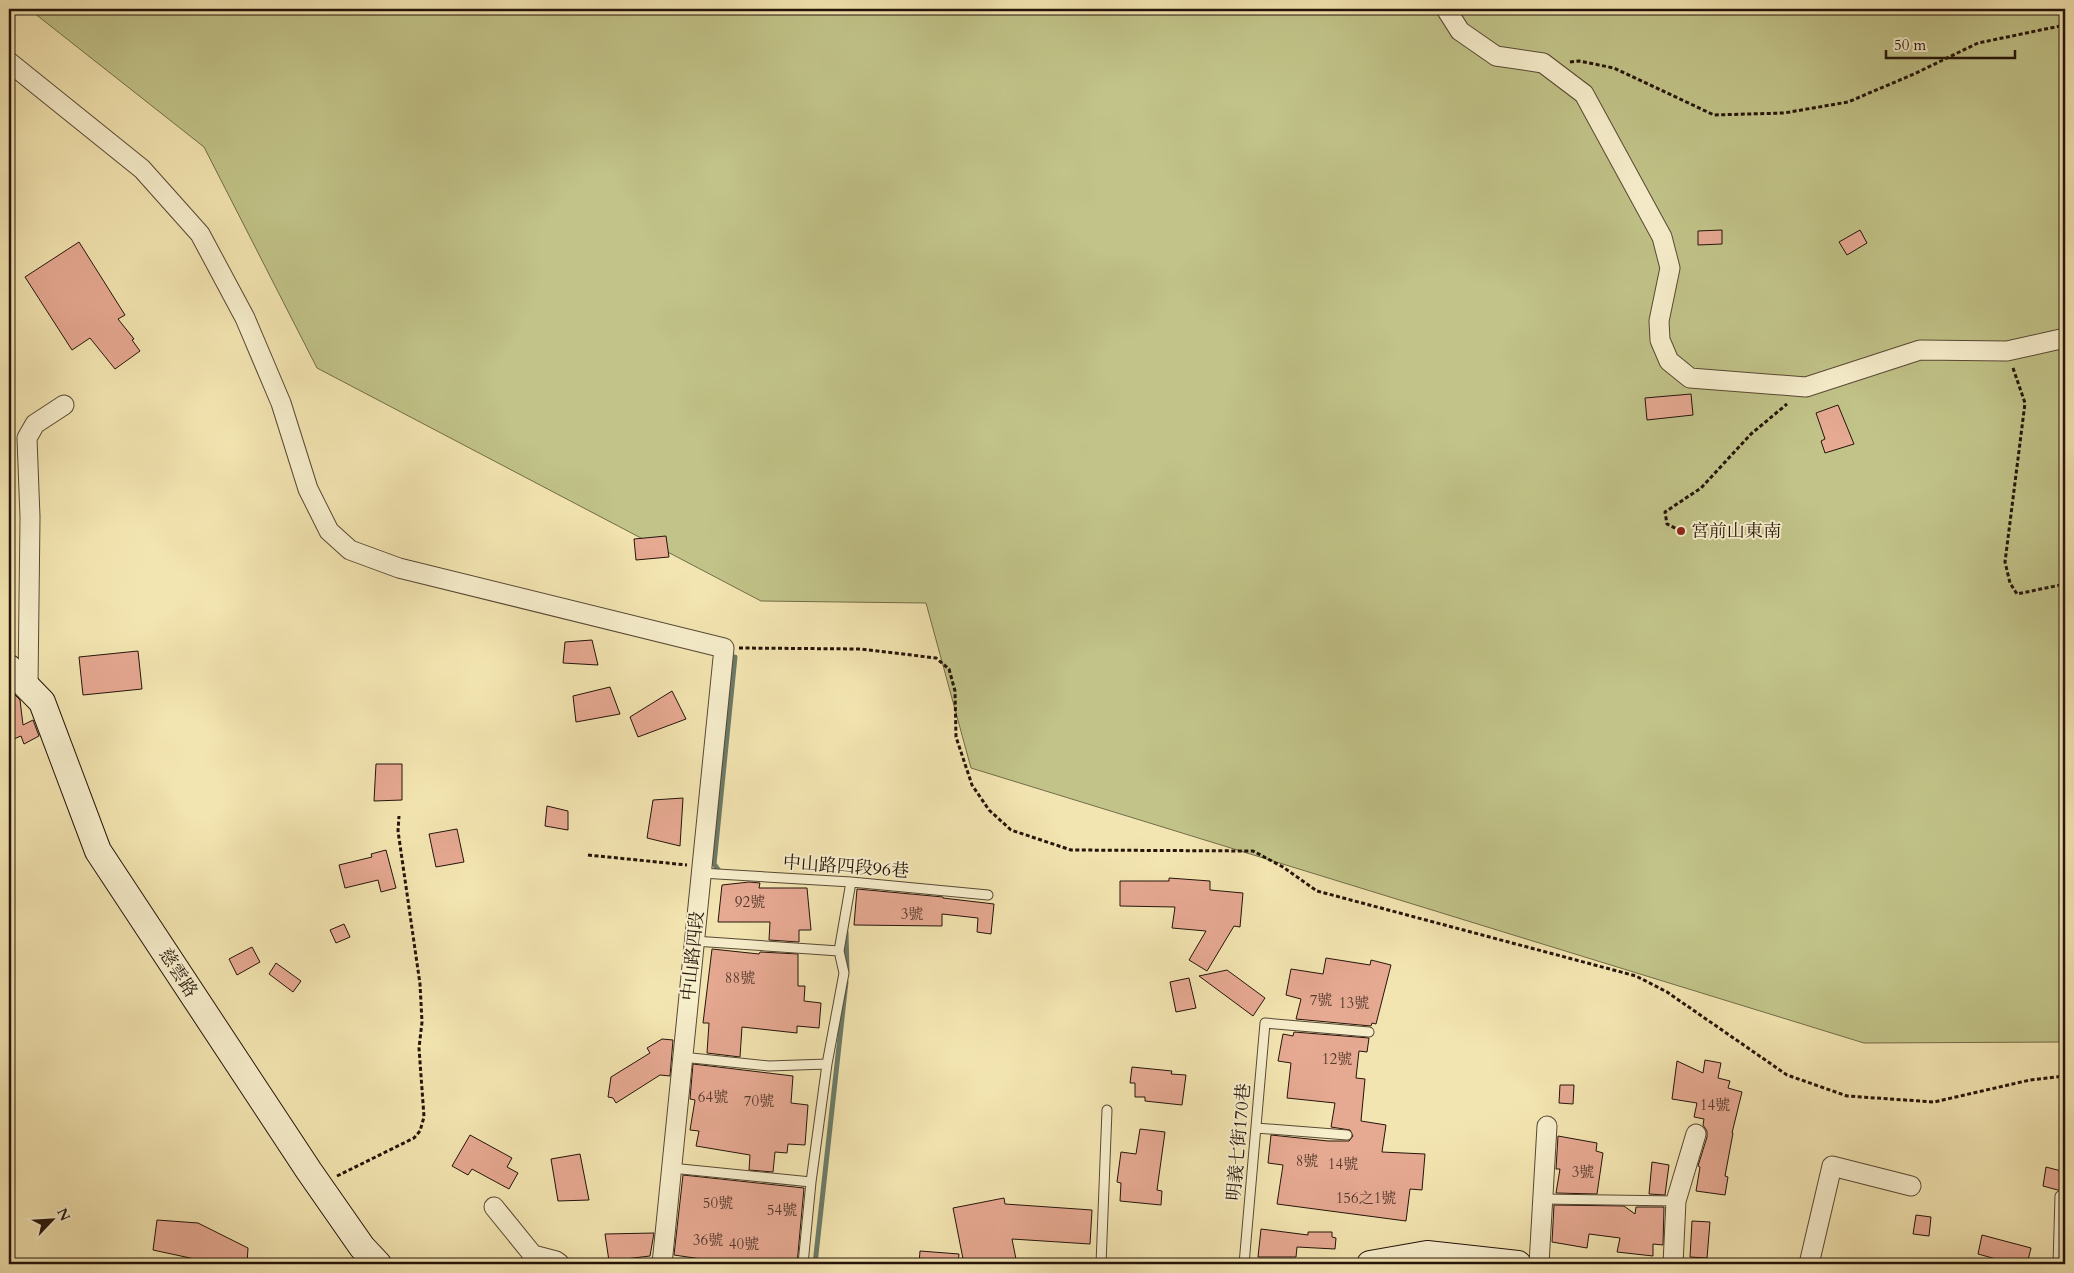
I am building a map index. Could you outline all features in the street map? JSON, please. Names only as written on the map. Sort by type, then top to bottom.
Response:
[{"type":"street","points":[[1446,9],[1460,32],[1496,56],[1543,64],[1584,94],[1662,237],[1670,268],[1659,321],[1660,340],[1669,361],[1690,378],[1806,387],[1920,350],[2008,351],[2065,338]]},
{"type":"street","points":[[9,62],[142,169],[200,234],[245,318],[281,403],[308,489],[329,531],[350,550],[398,568],[724,648]]},
{"type":"street","points":[[28,686],[30,517],[27,438],[35,424],[64,405]]},
{"type":"street","name":"中山路四段","points":[[662,1264],[724,648]]},
{"type":"street","name":"慈雲路","points":[[9,668],[42,702],[98,851],[318,1185],[362,1247],[378,1264]]},
{"type":"street","points":[[1539,1264],[1547,1126]]},
{"type":"street","points":[[1673,1264],[1676,1201],[1696,1134]]},
{"type":"street","points":[[1809,1264],[1832,1166],[1911,1186]]},
{"type":"street","points":[[494,1207],[533,1255],[556,1261],[560,1264]]},
{"type":"street","points":[[1370,1264],[1427,1254],[1518,1264]]},
{"type":"lane","name":"中山路四段96巷","points":[[702,870],[988,895]]},
{"type":"lane","points":[[803,1264],[811,1182],[827,1064],[844,973],[839,951],[851,882]]},
{"type":"lane","points":[[694,941],[839,951]]},
{"type":"lane","name":"明義七街170巷","points":[[1244,1264],[1265,1023],[1368,1032]]},
{"type":"lane","points":[[682,1057],[769,1066],[827,1064]]},
{"type":"lane","points":[[1101,1264],[1107,1110]]},
{"type":"lane","points":[[1256,1128],[1347,1135]]},
{"type":"lane","points":[[671,1168],[811,1182]]},
{"type":"lane","points":[[2058,1264],[2060,1196]]},
{"type":"lane","points":[[1543,1199],[1676,1201]]},
{"type":"path","points":[[1543,64],[1579,62],[1614,68],[1714,115],[1784,114],[1848,102],[1914,74],[1978,43],[2065,24]]},
{"type":"path","points":[[2008,351],[2025,403],[2005,562],[2010,583],[2016,594],[2065,584]]},
{"type":"path","points":[[1681,531],[1667,524],[1665,512],[1701,488],[1752,434],[1806,387]]},
{"type":"path","points":[[724,648],[860,649],[936,658],[949,669],[955,691],[956,737],[972,785],[988,810],[1011,830],[1071,850],[1253,851],[1283,867],[1317,891],[1636,976],[1667,992],[1787,1075],[1846,1096],[1934,1102],[2030,1080],[2065,1076]]},
{"type":"path","points":[[318,1185],[414,1138],[420,1131],[424,1117],[419,1048],[422,1022],[420,984],[398,831],[399,816]]},
{"type":"path","points":[[588,855],[702,870]]},
{"type":"green space","points":[[29,9],[2065,9],[2065,1042],[1864,1043],[971,768],[926,603],[761,601],[317,368],[204,147]]},
{"type":"building","points":[[1722,230],[1722,244],[1698,245],[1698,231]]},
{"type":"building","points":[[1860,230],[1867,243],[1847,255],[1839,242]]},
{"type":"building","points":[[79,242],[125,315],[118,319],[134,339],[132,340],[140,351],[115,369],[90,338],[72,350],[25,277]]},
{"type":"building","points":[[1691,394],[1693,415],[1647,420],[1645,398]]},
{"type":"building","points":[[1838,405],[1854,444],[1825,453],[1821,441],[1825,439],[1816,413]]},
{"type":"building","points":[[666,536],[669,557],[636,560],[634,539]]},
{"type":"building","points":[[592,640],[598,665],[563,663],[565,642]]},
{"type":"building","points":[[138,651],[142,689],[83,695],[79,657]]},
{"type":"building","points":[[610,687],[620,714],[576,722],[573,696]]},
{"type":"building","points":[[9,689],[20,700],[23,725],[33,720],[39,736],[24,744],[21,736],[9,741]]},
{"type":"building","points":[[672,691],[686,719],[638,737],[630,717]]},
{"type":"building","points":[[376,764],[402,764],[402,800],[374,801]]},
{"type":"building","points":[[683,798],[680,846],[647,838],[653,800]]},
{"type":"building","points":[[547,806],[568,811],[568,830],[545,826]]},
{"type":"building","points":[[457,829],[464,862],[436,867],[429,834]]},
{"type":"building","points":[[386,850],[396,888],[381,892],[378,880],[345,888],[339,865],[372,857],[371,854]]},
{"type":"building","points":[[1169,878],[1210,881],[1210,890],[1243,893],[1240,927],[1234,926],[1207,971],[1189,960],[1206,931],[1172,928],[1175,907],[1120,906],[1120,881],[1169,881]]},
{"type":"building","points":[[749,882],[760,883],[759,888],[807,888],[811,930],[799,930],[799,942],[769,940],[770,922],[718,922],[722,885]]},
{"type":"building","points":[[857,889],[994,904],[991,934],[977,932],[978,918],[942,914],[942,926],[854,925]]},
{"type":"building","points":[[344,924],[350,937],[336,943],[330,930]]},
{"type":"building","points":[[252,947],[260,962],[237,975],[229,959]]},
{"type":"building","points":[[712,949],[759,954],[760,952],[798,954],[798,986],[805,986],[804,1001],[821,1003],[819,1028],[797,1026],[797,1033],[742,1027],[740,1057],[707,1053],[709,1023],[703,1023]]},
{"type":"building","points":[[1326,958],[1370,965],[1371,960],[1391,965],[1376,1024],[1372,1023],[1371,1026],[1296,1019],[1301,999],[1286,995],[1291,969],[1323,974]]},
{"type":"building","points":[[276,963],[301,981],[293,992],[269,974]]},
{"type":"building","points":[[1227,970],[1265,998],[1253,1016],[1199,976]]},
{"type":"building","points":[[1189,978],[1196,1008],[1176,1012],[1170,982]]},
{"type":"building","points":[[1294,1032],[1369,1038],[1367,1052],[1359,1051],[1356,1078],[1365,1079],[1361,1121],[1386,1125],[1382,1152],[1425,1154],[1422,1190],[1410,1189],[1406,1221],[1277,1204],[1283,1165],[1268,1163],[1271,1135],[1328,1141],[1349,1141],[1353,1136],[1350,1130],[1331,1127],[1335,1103],[1287,1098],[1291,1063],[1278,1061],[1283,1034],[1293,1036]]},
{"type":"building","points":[[662,1039],[673,1040],[670,1076],[660,1075],[616,1103],[613,1098],[608,1097],[611,1077],[650,1053],[647,1048]]},
{"type":"building","points":[[1705,1060],[1721,1063],[1718,1078],[1730,1081],[1728,1088],[1742,1092],[1732,1133],[1725,1176],[1728,1177],[1725,1195],[1696,1191],[1700,1167],[1698,1166],[1707,1137],[1707,1131],[1703,1125],[1704,1119],[1694,1117],[1697,1103],[1672,1099],[1677,1061],[1703,1073]]},
{"type":"building","points":[[693,1064],[793,1076],[791,1103],[808,1105],[805,1145],[788,1144],[787,1153],[775,1152],[773,1172],[749,1170],[750,1155],[696,1146],[699,1131],[690,1130],[695,1100],[690,1099]]},
{"type":"building","points":[[1132,1067],[1172,1071],[1171,1074],[1186,1075],[1182,1105],[1145,1101],[1145,1097],[1135,1097],[1135,1083],[1130,1083]]},
{"type":"building","points":[[1560,1085],[1574,1085],[1573,1104],[1559,1103]]},
{"type":"building","points":[[1140,1129],[1165,1132],[1157,1190],[1162,1191],[1161,1205],[1120,1201],[1121,1183],[1117,1182],[1121,1152],[1136,1154]]},
{"type":"building","points":[[470,1135],[512,1158],[507,1167],[518,1173],[509,1189],[472,1169],[468,1175],[452,1166]]},
{"type":"building","points":[[1558,1136],[1597,1143],[1596,1151],[1603,1153],[1597,1194],[1556,1193],[1560,1169],[1556,1169]]},
{"type":"building","points":[[580,1154],[589,1200],[558,1201],[551,1159]]},
{"type":"building","points":[[1652,1162],[1669,1165],[1665,1195],[1649,1194]]},
{"type":"building","points":[[2046,1167],[2065,1172],[2065,1192],[2043,1186]]},
{"type":"building","points":[[683,1175],[804,1188],[797,1264],[735,1264],[674,1255]]},
{"type":"building","points":[[1004,1198],[1005,1204],[1092,1210],[1090,1244],[1012,1239],[1017,1264],[964,1264],[953,1208]]},
{"type":"building","points":[[1554,1205],[1624,1206],[1635,1214],[1636,1207],[1664,1207],[1663,1245],[1653,1244],[1653,1256],[1617,1252],[1620,1238],[1589,1234],[1587,1248],[1552,1242]]},
{"type":"building","points":[[1916,1215],[1931,1217],[1929,1236],[1913,1234]]},
{"type":"building","points":[[157,1220],[198,1223],[248,1248],[247,1264],[218,1264],[153,1250]]},
{"type":"building","points":[[1692,1221],[1710,1222],[1707,1258],[1690,1257]]},
{"type":"building","points":[[1261,1229],[1308,1235],[1308,1232],[1332,1232],[1332,1237],[1336,1238],[1335,1249],[1297,1247],[1296,1257],[1258,1257]]},
{"type":"building","points":[[654,1233],[650,1256],[609,1261],[605,1234]]},
{"type":"building","points":[[1982,1235],[2031,1248],[2027,1264],[1994,1264],[1996,1259],[1978,1254]]},
{"type":"building","points":[[920,1251],[959,1254],[958,1264],[919,1264]]},
{"type":"waterway","points":[[724,872],[719,871],[714,864],[735,657]]},
{"type":"waterway","points":[[846,932],[847,971]]},
{"type":"waterway","points":[[815,1264],[846,982]]},
{"type":"place","name":"宮前山東南","points":[[1681,531]]}]
